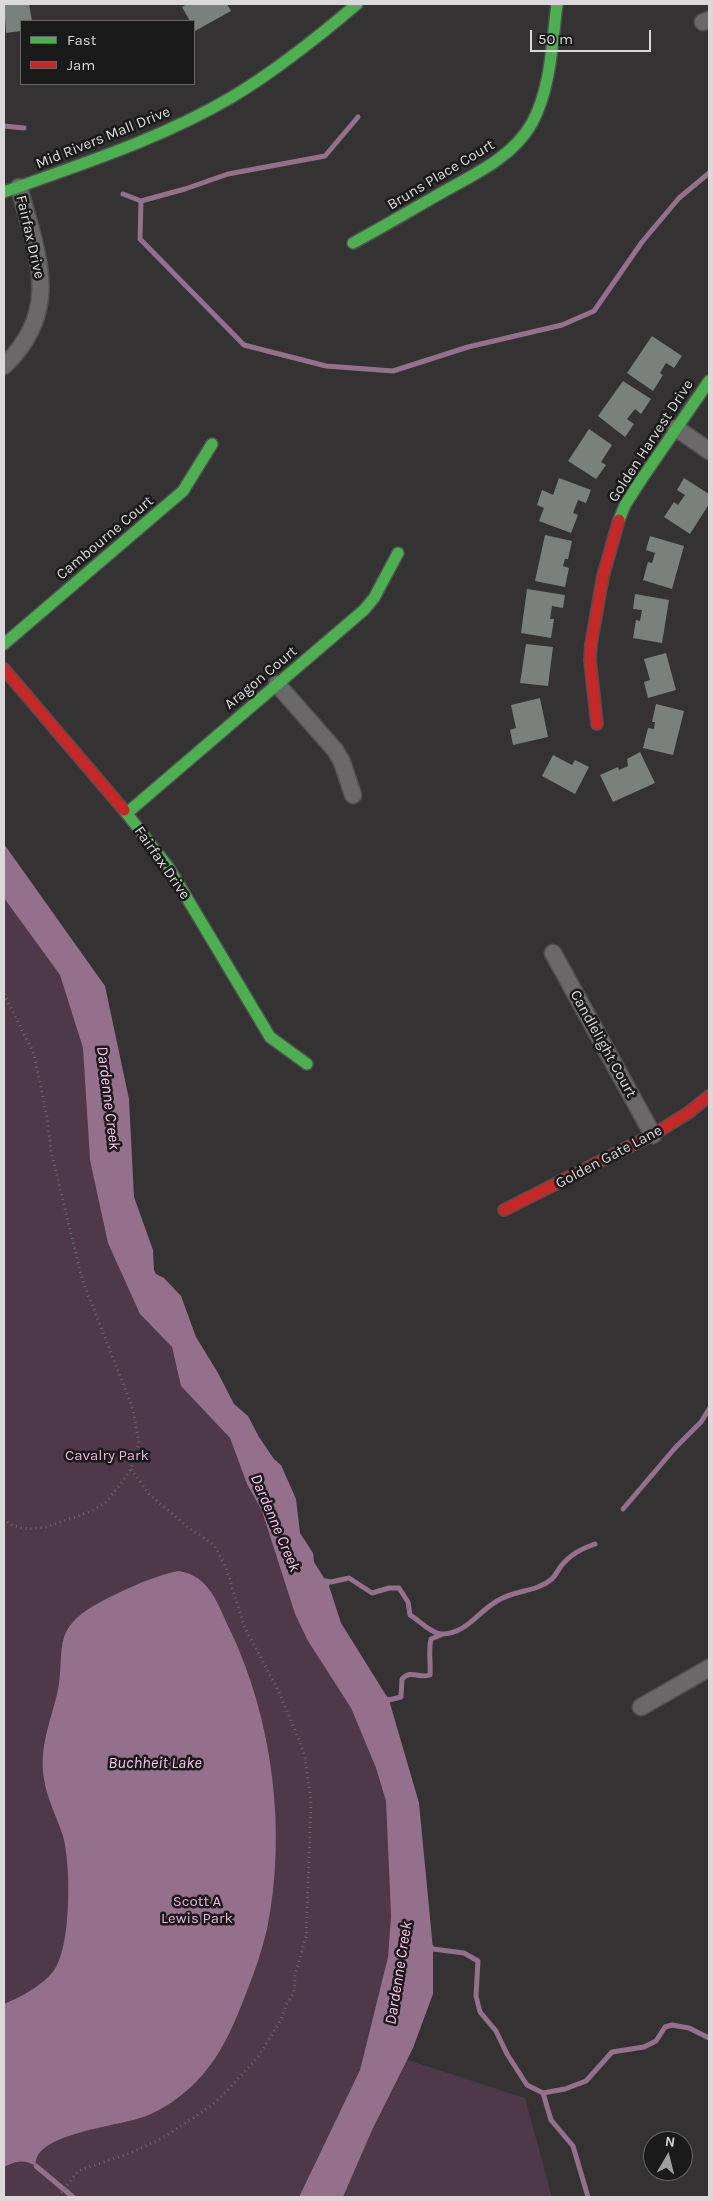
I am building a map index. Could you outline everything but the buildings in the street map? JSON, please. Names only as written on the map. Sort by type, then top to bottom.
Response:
[{"type":"street","name":"Mid Rivers Mall Drive","points":[[11,190],[144,141],[220,103],[261,79],[293,56],[357,4]]},
{"type":"street","name":"Bruns Place Court","points":[[353,243],[504,156],[520,142],[532,123],[540,104],[557,4]]},
{"type":"street","name":"Fairfax Drive","points":[[4,366],[27,339],[39,306],[42,287],[40,267],[11,190]]},
{"type":"street","name":"Golden Harvest Drive","points":[[597,724],[590,660],[591,644],[608,551],[625,506],[709,381]]},
{"type":"street","points":[[676,428],[709,451]]},
{"type":"street","name":"Cambourne Court","points":[[4,644],[183,492],[212,444]]},
{"type":"street","name":"Aragon Court","points":[[127,812],[364,610],[374,598],[398,553]]},
{"type":"street","name":"Fairfax Drive","points":[[4,669],[127,812],[169,868],[270,1037],[307,1064]]},
{"type":"street","points":[[277,684],[335,750],[342,762],[353,796]]},
{"type":"street","name":"Candlelight Court","points":[[553,953],[652,1134]]},
{"type":"street","name":"Golden Gate Lane","points":[[504,1210],[652,1134],[686,1115],[709,1096]]},
{"type":"street","points":[[640,1707],[709,1668]]},
{"type":"path","points":[[4,994],[34,1054],[47,1117],[51,1152],[82,1279],[133,1409],[139,1443],[130,1469],[107,1501],[92,1512],[46,1527],[29,1529],[13,1526],[4,1519]]},
{"type":"path","points":[[58,2197],[78,2171],[133,2152],[166,2136],[212,2105],[225,2093],[256,2058],[281,2020],[286,2005],[294,1992],[295,1975],[306,1937],[311,1802],[305,1758],[301,1744],[277,1688],[244,1626],[226,1567],[214,1545],[189,1528],[148,1494],[130,1469]]},
{"type":"green space","name":"Scott A Lewis Park","points":[[4,898],[60,975],[83,1048],[90,1160],[140,1314],[172,1347],[181,1386],[230,1438],[247,1484],[262,1511],[295,1614],[308,1641],[351,1708],[376,1768],[386,1801],[391,1916],[388,1957],[360,2070],[299,2197],[4,2197]]},
{"type":"green space","points":[[396,2056],[525,2098],[552,2197],[310,2197]]},
{"type":"water","name":"Dardenne Creek","points":[[4,844],[105,986],[129,1099],[134,1197],[153,1250],[154,1270],[181,1296],[196,1337],[234,1404],[248,1416],[259,1437],[274,1459],[281,1465],[296,1499],[300,1533],[313,1553],[314,1562],[324,1578],[331,1582],[329,1586],[341,1623],[389,1700],[419,1803],[433,1949],[433,1994],[413,2048],[372,2130],[343,2197],[299,2197],[360,2070],[388,1957],[391,1916],[386,1801],[376,1768],[351,1708],[308,1641],[295,1614],[262,1511],[247,1484],[230,1438],[181,1386],[172,1347],[140,1314],[108,1243],[90,1160],[83,1048],[60,975],[4,898]]},
{"type":"water","name":"Buchheit Lake","points":[[179,1571],[190,1574],[206,1585],[217,1602],[245,1665],[257,1701],[266,1739],[272,1777],[276,1854],[273,1892],[263,1945],[256,1968],[226,2040],[208,2068],[188,2090],[163,2108],[146,2116],[63,2138],[48,2146],[38,2155],[36,2166],[27,2162],[20,2162],[4,2167],[4,2004],[33,1989],[52,1973],[61,1955],[65,1940],[68,1903],[66,1849],[47,1794],[43,1768],[44,1746],[59,1687],[64,1637],[77,1618],[99,1603],[156,1577]]},
{"type":"waterway","points":[[123,194],[141,201],[185,189],[228,174],[325,156],[358,117]]},
{"type":"waterway","points":[[4,126],[24,128]]},
{"type":"waterway","points":[[141,201],[140,239],[244,345],[326,366],[393,371],[468,347],[562,325],[594,311],[642,242],[679,198],[709,173]]},
{"type":"waterway","points":[[623,1509],[675,1448],[701,1422],[709,1409]]},
{"type":"waterway","points":[[326,1581],[331,1582],[349,1578],[372,1593],[389,1588],[399,1588],[408,1602],[410,1615],[434,1632],[442,1634],[451,1633],[465,1626],[490,1605],[504,1597],[539,1587],[546,1583],[555,1576],[561,1566],[572,1555],[595,1544]]},
{"type":"waterway","points":[[384,1698],[389,1700],[401,1697],[402,1679],[405,1676],[412,1674],[430,1675],[431,1639],[441,1635]]},
{"type":"waterway","points":[[429,1945],[433,1949],[464,1953],[478,1961],[476,1996],[480,2012],[496,2031],[507,2054],[527,2085],[543,2093],[565,2089],[586,2081],[612,2052],[644,2047],[656,2041],[665,2027],[672,2025],[689,2028],[709,2038]]},
{"type":"waterway","points":[[543,2093],[551,2120],[573,2146],[588,2197]]},
{"type":"waterway","points":[[36,2166],[73,2197]]},
{"type":"traffic: fast","points":[[4,192],[120,150],[205,112],[249,87],[281,65],[357,4]]},
{"type":"traffic: fast","points":[[353,243],[489,166],[502,157],[524,136],[538,109],[547,80],[557,4]]},
{"type":"traffic: fast","points":[[619,520],[625,505],[641,480],[709,381]]},
{"type":"traffic: fast","points":[[4,644],[183,491],[212,444]]},
{"type":"traffic: fast","points":[[127,813],[364,610],[374,598],[398,553]]},
{"type":"traffic: fast","points":[[124,810],[169,868],[270,1037],[307,1064]]},
{"type":"traffic: jam","points":[[597,724],[590,660],[591,644],[603,576],[619,520]]},
{"type":"traffic: jam","points":[[4,669],[124,810]]},
{"type":"traffic: jam","points":[[504,1210],[654,1134],[688,1113],[709,1096]]},
{"type":"park label","name":"Cavalry Park","points":[[107,1456]]}]
